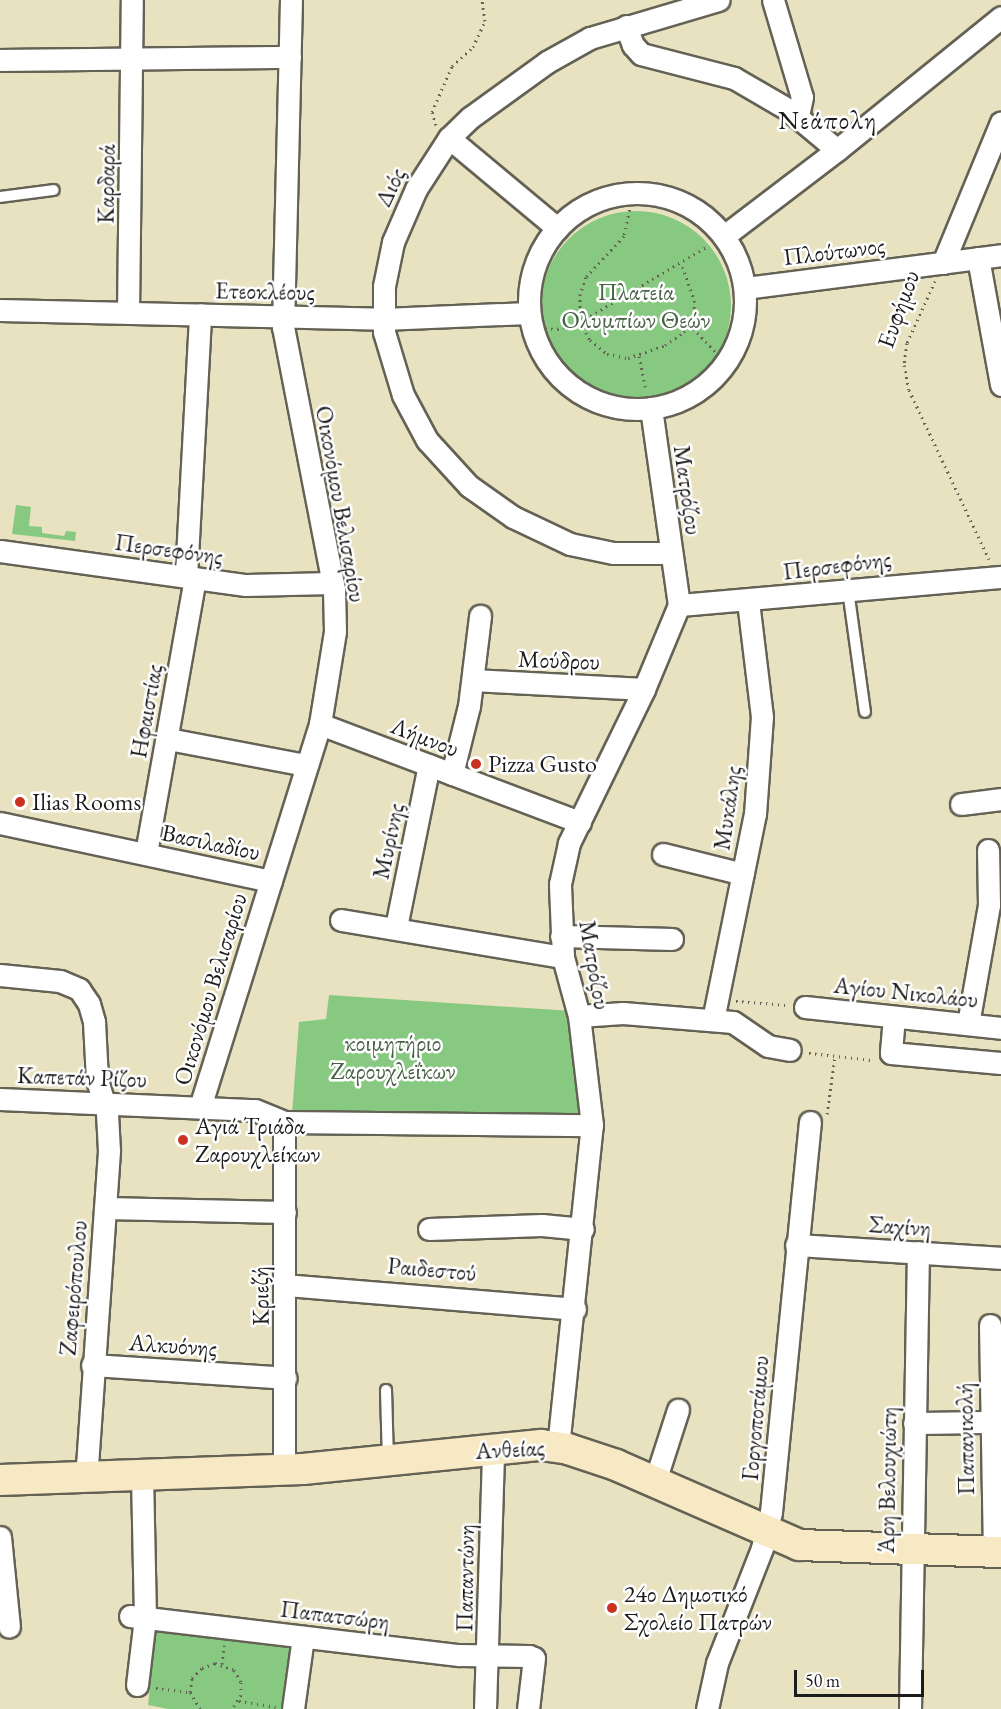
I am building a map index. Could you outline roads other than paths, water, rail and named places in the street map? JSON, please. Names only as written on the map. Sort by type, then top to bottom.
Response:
[{"type":"main road","name":"Ανθείας","points":[[0,1480],[284,1470],[493,1448],[558,1447],[655,1481],[799,1545],[998,1552]]},
{"type":"street","name":"Καρδαρά","points":[[128,313],[132,0]]},
{"type":"street","name":"Οικονόμου Βελισαρίου","points":[[200,1107],[320,724],[334,643],[332,583],[283,316],[291,0]]},
{"type":"street","name":"Διός","points":[[671,553],[613,553],[570,544],[526,524],[479,495],[444,462],[418,426],[395,372],[383,319],[386,271],[396,233],[425,173],[449,138],[482,107],[547,62],[590,38],[626,26],[656,8],[718,0]]},
{"type":"street","points":[[773,0],[802,97],[798,116]]},
{"type":"street","points":[[626,26],[633,45],[641,54],[734,78],[798,116],[837,150]]},
{"type":"street","points":[[724,236],[998,26]]},
{"type":"street","points":[[0,60],[290,57]]},
{"type":"street","name":"Ευφήμου","points":[[942,263],[1001,122]]},
{"type":"street","points":[[449,138],[557,228]]},
{"type":"street","points":[[633,192],[654,194],[693,208],[724,236],[738,260],[745,288],[742,328],[726,363],[693,394],[651,408],[611,406],[575,390],[547,362],[530,319],[534,267],[557,228],[591,202],[633,192]]},
{"type":"street","name":"Πλούτωνος","points":[[745,288],[1001,255]]},
{"type":"street","points":[[978,258],[1001,385]]},
{"type":"street","name":"Ετεοκλέους","points":[[0,310],[383,319],[530,319]]},
{"type":"street","name":"Ηφαιστίας","points":[[146,853],[168,739],[190,577],[200,314]]},
{"type":"street","name":"Ματρόζου","points":[[558,1447],[575,1309],[592,1125],[579,1016],[562,947],[560,884],[569,843],[644,689],[680,605],[651,408]]},
{"type":"street","name":"Περσεφόνης","points":[[0,551],[266,587],[332,583]]},
{"type":"street","name":"Περσεφόνης","points":[[680,605],[748,602],[848,590],[999,577]]},
{"type":"street","name":"Μυκάλης","points":[[715,1010],[755,814],[762,717],[748,602]]},
{"type":"street","points":[[452,774],[472,680],[480,616]]},
{"type":"street","name":"Μούδρου","points":[[472,680],[644,689]]},
{"type":"street","name":"Λήμνου","points":[[320,724],[580,822]]},
{"type":"street","points":[[168,739],[306,765]]},
{"type":"street","name":"Μυρίνης","points":[[396,927],[429,765]]},
{"type":"street","points":[[961,804],[1001,799]]},
{"type":"street","name":"Βασιλαδίου","points":[[0,823],[271,881]]},
{"type":"street","points":[[968,1024],[990,900],[988,850]]},
{"type":"street","points":[[663,854],[743,874]]},
{"type":"street","points":[[341,920],[562,947],[672,939]]},
{"type":"street","name":"Ζαφειρόπουλου","points":[[0,975],[60,981],[79,989],[89,1004],[94,1022],[98,1080],[105,1105],[109,1151],[92,1365],[86,1477]]},
{"type":"street","name":"Αγίου Νικολάου","points":[[806,1007],[1001,1028]]},
{"type":"street","points":[[579,1016],[715,1010],[768,1046],[790,1050]]},
{"type":"street","points":[[894,1017],[891,1053],[1001,1063]]},
{"type":"street","name":"Καπετάν Ρίζου","points":[[0,1099],[255,1110],[284,1122],[592,1125]]},
{"type":"street","name":"Κριεζή","points":[[284,1122],[286,1378],[284,1470]]},
{"type":"street","name":"Γοργοποτάμου","points":[[707,1709],[717,1664],[767,1532],[810,1122]]},
{"type":"street","points":[[105,1208],[285,1212]]},
{"type":"street","points":[[429,1229],[542,1224],[583,1229]]},
{"type":"street","name":"Σαχίνη","points":[[796,1245],[1001,1258]]},
{"type":"street","name":"Άρη Βελουχιώτη","points":[[910,1709],[911,1549],[918,1252]]},
{"type":"street","name":"Ραιδεστού","points":[[285,1285],[575,1309]]},
{"type":"street","name":"Παπανικολή","points":[[990,1325],[998,1552]]},
{"type":"street","name":"Αλκυόνης","points":[[92,1365],[286,1378]]},
{"type":"street","points":[[655,1481],[678,1410]]},
{"type":"street","points":[[914,1423],[993,1410]]},
{"type":"street","name":"Παπαντώνη","points":[[486,1709],[493,1448]]},
{"type":"street","points":[[137,1685],[142,1475]]},
{"type":"street","points":[[0,1537],[9,1627]]},
{"type":"street","name":"Παπατσώρη","points":[[138,1617],[303,1637],[488,1656],[534,1658],[528,1709]]},
{"type":"street","points":[[293,1709],[303,1637]]},
{"type":"lane","points":[[0,197],[54,190]]},
{"type":"lane","points":[[848,590],[865,712]]},
{"type":"lane","points":[[386,1390],[388,1460]]},
{"type":"place","name":"Pizza Gusto","points":[[476,764]]},
{"type":"place","name":"Ilias Rooms","points":[[20,802]]},
{"type":"place","name":"Αγιά Τριάδα Ζαρουχλείκων","points":[[183,1140]]},
{"type":"place","name":"24ο Δημοτικό Σχολείο Πατρών","points":[[612,1608]]},
{"type":"district","name":"Νεάπολη","points":[[828,121]]},
{"type":"park label","name":"Πλατεία Ολυμπίων Θεών","points":[[636,306]]},
{"type":"park label","name":"κοιμητήριο Ζαρουχλεΐκων","points":[[393,1057]]}]
